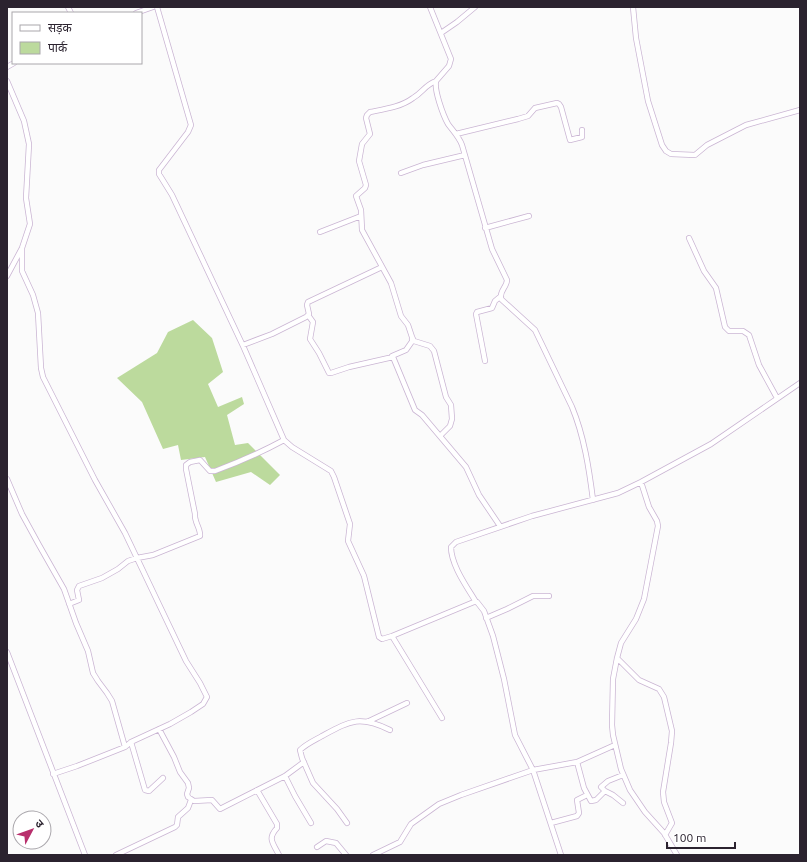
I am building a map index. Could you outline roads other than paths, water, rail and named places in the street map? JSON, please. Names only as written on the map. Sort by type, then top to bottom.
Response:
[{"type":"street","points":[[139,12],[153,7]]},
{"type":"street","points":[[157,7],[190,125],[188,132],[159,170],[158,174],[172,195],[243,345],[284,440],[333,474],[350,524],[348,540],[364,576],[378,636],[382,639],[392,636],[435,617],[476,602]]},
{"type":"street","points":[[382,267],[308,302],[306,305],[309,313],[308,315],[313,322],[310,339],[329,373],[392,356],[406,350],[413,340],[408,325],[401,318],[391,283],[364,234],[361,226],[361,210],[356,196],[365,188],[366,185],[358,163],[362,144],[370,134],[366,118],[367,114],[408,101],[420,94],[428,84],[436,80],[445,71],[450,63],[449,52],[430,7]]},
{"type":"street","points":[[440,33],[457,22],[475,7]]},
{"type":"street","points":[[634,7],[636,38],[648,101],[662,145],[668,153],[673,155],[695,155],[707,145],[746,125],[800,110]]},
{"type":"street","points":[[436,80],[436,89],[445,116],[451,128],[461,141],[485,228],[496,259],[508,280],[492,308],[477,312],[476,314],[485,361]]},
{"type":"street","points":[[7,81],[24,121],[30,144],[26,198],[30,224],[22,248],[7,276]]},
{"type":"street","points":[[456,134],[528,116],[535,108],[557,103],[561,107],[569,140],[582,137],[582,130]]},
{"type":"street","points":[[402,173],[465,155]]},
{"type":"street","points":[[320,232],[361,216]]},
{"type":"street","points":[[485,228],[529,216]]},
{"type":"street","points":[[689,238],[704,271],[716,288],[725,327],[729,331],[743,331],[747,333],[762,373],[777,398]]},
{"type":"street","points":[[22,248],[22,271],[33,296],[38,313],[41,370],[95,480],[125,533],[186,661],[207,697],[203,704],[170,724],[131,742],[125,747],[53,774]]},
{"type":"street","points":[[500,296],[504,302],[535,330],[572,407],[587,460],[593,500]]},
{"type":"street","points":[[243,345],[272,334],[308,315]]},
{"type":"street","points":[[412,338],[418,343],[430,346],[434,351],[446,397],[450,404],[452,424],[440,436]]},
{"type":"street","points":[[392,356],[414,409],[422,415],[466,466],[479,495],[500,526]]},
{"type":"street","points":[[561,855],[533,770],[515,735],[504,679],[493,636],[481,607],[476,602],[460,576],[451,547],[456,542],[464,538],[500,526],[618,493],[711,444],[800,382]]},
{"type":"street","points":[[70,604],[79,600],[79,586],[102,578],[118,569],[128,561],[153,555],[196,539],[200,535],[195,519],[196,514],[186,465],[190,462],[200,460],[210,471],[215,471],[266,450],[284,440]]},
{"type":"street","points":[[7,479],[22,514],[64,589],[88,651],[96,678],[112,701],[125,747]]},
{"type":"street","points":[[641,482],[649,507],[657,521],[658,526],[644,599],[636,619],[621,643],[617,658],[613,679],[612,725],[615,745],[623,775],[630,790],[645,812],[665,835],[677,855]]},
{"type":"street","points":[[486,618],[533,596],[549,596]]},
{"type":"street","points":[[392,636],[442,718]]},
{"type":"street","points":[[7,652],[85,855]]},
{"type":"street","points":[[617,658],[639,680],[660,690],[664,697],[672,731],[672,743],[663,792],[664,802],[672,823],[665,835]]},
{"type":"street","points":[[367,722],[407,703]]},
{"type":"street","points":[[347,823],[337,809],[313,783],[300,750],[304,746],[346,723],[359,721],[376,723],[390,730]]},
{"type":"street","points":[[160,729],[180,772],[188,783],[189,788],[187,794],[191,800],[212,800],[219,809],[222,809],[285,776],[304,762]]},
{"type":"street","points":[[131,742],[145,790],[149,791],[164,778]]},
{"type":"street","points":[[373,855],[400,842],[411,824],[439,804],[533,770],[577,762],[615,745]]},
{"type":"street","points":[[577,762],[587,795],[591,801],[605,792]]},
{"type":"street","points":[[623,775],[608,781],[602,785],[601,788],[605,792],[613,794],[623,803]]},
{"type":"street","points":[[285,776],[311,823]]},
{"type":"street","points":[[257,790],[277,824],[277,828],[272,834],[271,838],[279,855]]},
{"type":"street","points":[[551,823],[577,816],[579,813],[577,800],[587,795]]},
{"type":"street","points":[[116,855],[175,827],[177,825],[178,817],[188,808],[191,800]]},
{"type":"street","points":[[317,847],[326,841],[336,843],[346,855]]}]
